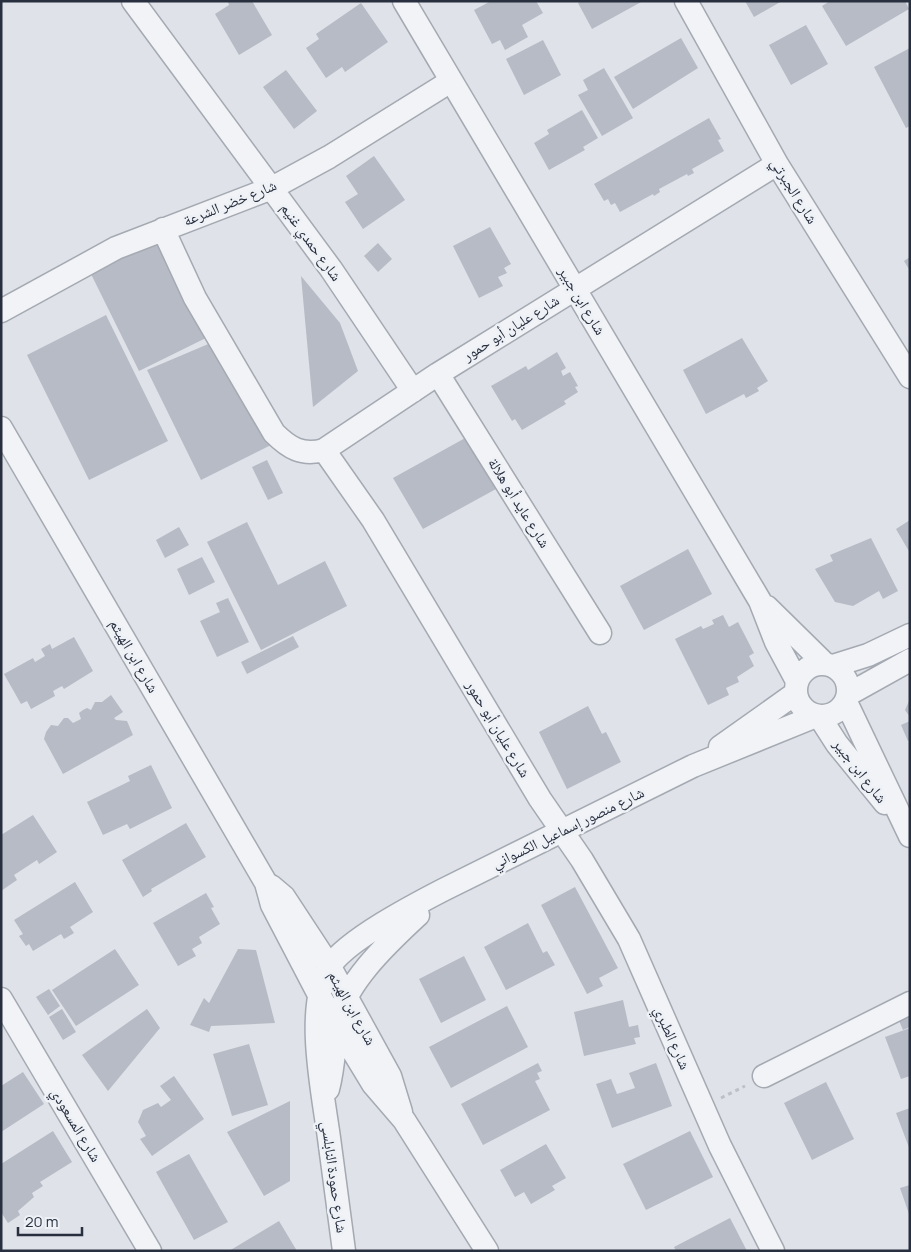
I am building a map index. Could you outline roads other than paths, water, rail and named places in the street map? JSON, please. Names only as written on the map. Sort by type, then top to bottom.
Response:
[{"type":"street","name":"شارع حمدي غنيم","points":[[133,1],[331,269],[413,390]]},
{"type":"street","name":"شارع ابن جبير","points":[[404,1],[760,601],[776,642],[797,687]]},
{"type":"street","name":"شارع الجبرتي","points":[[686,1],[777,164],[910,377]]},
{"type":"street","name":"شارع خضر الشرعة","points":[[1,311],[116,248],[272,188],[329,157],[451,80]]},
{"type":"street","name":"شارع عليان أبو حمور","points":[[561,832],[373,520],[324,450],[438,374],[777,164]]},
{"type":"street","points":[[163,229],[195,298],[274,433],[293,449],[312,453],[324,450]]},
{"type":"street","name":"شارع عايد أبو هلالة","points":[[438,374],[600,633]]},
{"type":"street","name":"شارع ابن الهيثم","points":[[1,428],[266,883],[272,905],[337,1024],[374,1084],[404,1120],[487,1251]]},
{"type":"street","name":"شارع ابن جبير","points":[[760,601],[829,665]]},
{"type":"street","points":[[910,635],[868,655],[829,665],[808,668],[797,687],[802,708],[818,716],[835,714],[847,698],[910,660]]},
{"type":"street","points":[[829,665],[846,677],[847,698]]},
{"type":"street","name":"شارع منصور إسماعيل الكسواني","points":[[693,766],[797,687]]},
{"type":"street","name":"شارع ابن جبير","points":[[847,698],[906,830]]},
{"type":"street","name":"شارع ابن جبير","points":[[818,716],[837,744],[906,830]]},
{"type":"street","name":"شارع منصور إسماعيل الكسواني","points":[[320,995],[330,967],[341,953],[443,890],[693,766],[818,716]]},
{"type":"street","name":"شارع الطبري","points":[[561,832],[582,860],[629,939],[720,1146],[774,1251]]},
{"type":"street","name":"شارع ابن الهيثم","points":[[266,883],[284,897],[330,967],[390,1076],[404,1120]]},
{"type":"street","name":"شارع منصور إسماعيل الكسواني","points":[[337,1024],[347,997],[374,960],[443,890]]},
{"type":"street","name":"شارع حمودة النابلسي","points":[[320,995],[319,1075],[344,1251]]},
{"type":"street","name":"شارع المسعودي","points":[[1,999],[150,1251]]},
{"type":"street","points":[[764,1076],[910,1003]]},
{"type":"street","name":"شارع حمودة النابلسي","points":[[324,1103],[335,1058],[337,1024]]}]
